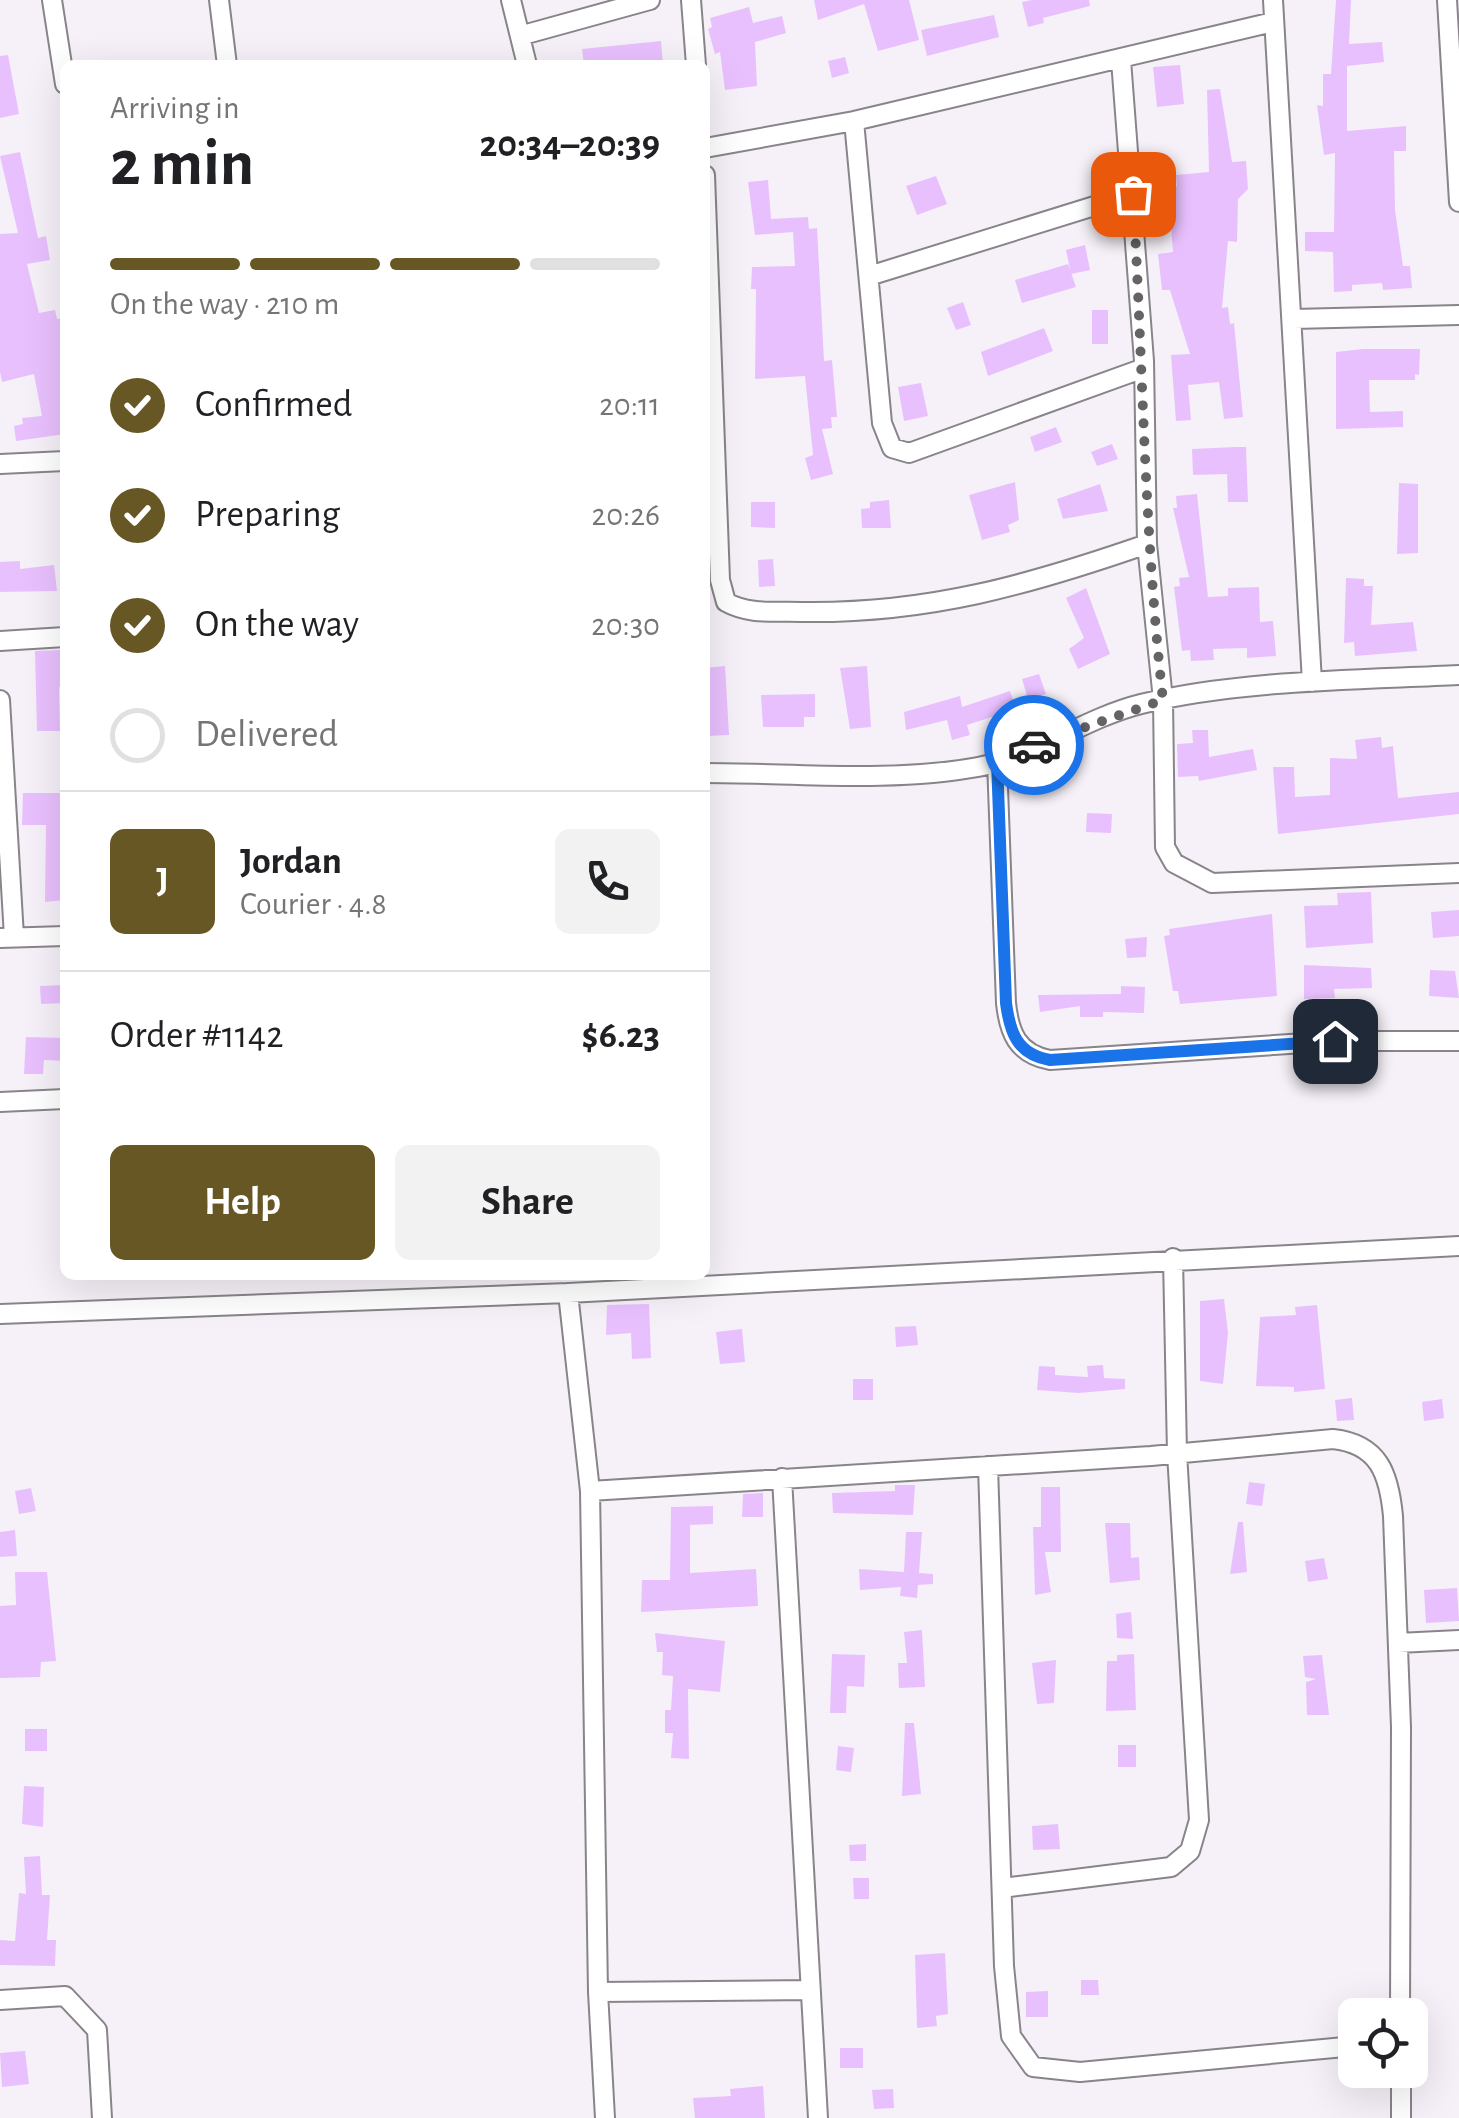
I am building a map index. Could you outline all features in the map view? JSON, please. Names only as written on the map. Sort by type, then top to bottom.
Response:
[{"type":"street","points":[[52,0],[61,60]]},
{"type":"street","points":[[218,0],[226,60]]},
{"type":"street","points":[[511,0],[526,60]]},
{"type":"street","points":[[523,35],[650,0]]},
{"type":"street","points":[[690,0],[696,60]]},
{"type":"street","points":[[1273,0],[1312,682]]},
{"type":"street","points":[[1447,0],[1459,202]]},
{"type":"street","points":[[710,147],[854,121],[1274,22]]},
{"type":"street","points":[[1121,60],[1144,368],[1147,544],[1163,700],[1165,847],[1174,863],[1212,883],[1459,873]]},
{"type":"street","points":[[854,121],[882,424],[892,448],[908,453],[1144,368]]},
{"type":"street","points":[[868,276],[1133,194]]},
{"type":"street","points":[[1293,319],[1459,316]]},
{"type":"street","points":[[0,464],[60,461]]},
{"type":"street","points":[[710,470],[720,580],[726,602],[739,610],[902,609],[969,599],[1046,579],[1147,544]]},
{"type":"street","points":[[0,641],[60,637]]},
{"type":"street","points":[[710,772],[938,773],[997,761],[1085,724],[1163,700],[1312,682],[1459,675]]},
{"type":"street","points":[[0,700],[7,937],[60,936]]},
{"type":"street","points":[[997,761],[1006,1003],[1015,1042],[1027,1052],[1050,1060],[1335,1041],[1459,1041]]},
{"type":"street","points":[[0,1102],[60,1099]]},
{"type":"street","points":[[0,1314],[568,1293],[1174,1258],[1459,1246]]},
{"type":"street","points":[[1002,1888],[1172,1867],[1190,1852],[1199,1820],[1177,1453],[1174,1258]]},
{"type":"street","points":[[568,1293],[590,1491],[598,1992],[606,2118]]},
{"type":"street","points":[[590,1491],[1177,1453],[1333,1439],[1353,1441],[1381,1462],[1390,1483],[1393,1516],[1398,1643],[1400,1998]]},
{"type":"street","points":[[988,1466],[1002,1888],[1011,2036],[1033,2067],[1080,2072],[1338,2048]]},
{"type":"street","points":[[782,1478],[818,2118]]},
{"type":"street","points":[[1398,1643],[1459,1640]]},
{"type":"street","points":[[598,1992],[809,1990]]},
{"type":"street","points":[[0,2000],[65,1996],[82,2012],[97,2030],[102,2118]]},
{"type":"street","points":[[1401,2088],[1402,2118]]},
{"type":"building","points":[[814,0],[909,0],[919,40],[878,51],[864,4],[818,20]]},
{"type":"building","points":[[1089,0],[1090,6],[1043,18],[1044,23],[1028,27],[1022,2]]},
{"type":"building","points":[[1336,0],[1351,0],[1349,44],[1382,42],[1384,62],[1347,66],[1347,131],[1406,126],[1406,151],[1394,151],[1395,210],[1403,266],[1410,266],[1412,288],[1383,290],[1382,283],[1352,285],[1352,291],[1334,292],[1333,252],[1305,251],[1305,232],[1334,232],[1335,153],[1324,155],[1317,105],[1323,106],[1323,74],[1331,74]]},
{"type":"building","points":[[749,7],[753,23],[782,16],[786,33],[755,42],[757,86],[725,90],[720,52],[715,54],[708,29],[712,27],[710,18]]},
{"type":"building","points":[[994,15],[999,37],[927,56],[921,30]]},
{"type":"building","points":[[661,41],[663,60],[583,60],[582,49]]},
{"type":"building","points":[[8,55],[19,114],[0,118],[0,56]]},
{"type":"building","points":[[845,57],[849,73],[832,78],[828,61]]},
{"type":"building","points":[[1180,65],[1184,104],[1157,107],[1153,67]]},
{"type":"building","points":[[1220,89],[1232,162],[1246,161],[1248,189],[1238,199],[1237,242],[1228,241],[1222,308],[1228,307],[1230,324],[1234,323],[1243,417],[1224,419],[1219,382],[1188,385],[1191,420],[1176,421],[1171,355],[1190,354],[1170,290],[1162,290],[1158,254],[1173,252],[1168,186],[1177,186],[1176,175],[1209,172],[1207,90]]},
{"type":"building","points":[[20,152],[38,238],[46,236],[50,260],[27,264],[39,313],[55,310],[60,319],[60,435],[16,441],[14,426],[23,424],[22,418],[42,416],[34,374],[2,382],[0,372],[0,234],[18,233],[0,156]]},
{"type":"building","points":[[936,176],[947,204],[917,215],[906,186]]},
{"type":"building","points":[[768,180],[771,219],[808,217],[809,229],[817,228],[824,361],[832,360],[837,417],[831,417],[832,428],[822,429],[833,474],[811,480],[805,458],[813,455],[805,376],[755,379],[756,289],[751,289],[752,267],[795,266],[793,232],[755,235],[748,182]]},
{"type":"building","points":[[1085,245],[1090,270],[1071,274],[1066,250]]},
{"type":"building","points":[[1068,264],[1076,287],[1022,303],[1015,280]]},
{"type":"building","points":[[963,302],[971,325],[956,330],[947,308]]},
{"type":"building","points":[[1092,310],[1108,310],[1108,344],[1092,344]]},
{"type":"building","points":[[1044,328],[1053,351],[988,376],[981,352]]},
{"type":"building","points":[[1420,349],[1419,375],[1415,374],[1415,380],[1369,380],[1370,412],[1403,411],[1403,427],[1336,429],[1336,352]]},
{"type":"building","points":[[921,383],[928,416],[904,421],[898,387]]},
{"type":"building","points":[[1056,427],[1062,442],[1035,452],[1030,437]]},
{"type":"building","points":[[1112,444],[1118,459],[1097,466],[1091,452]]},
{"type":"building","points":[[1246,447],[1248,502],[1228,502],[1227,474],[1193,475],[1192,449]]},
{"type":"building","points":[[1015,482],[1019,520],[1008,525],[1010,532],[982,540],[969,495]]},
{"type":"building","points":[[1399,483],[1418,484],[1418,553],[1397,554]]},
{"type":"building","points":[[1100,484],[1108,511],[1063,519],[1057,499]]},
{"type":"building","points":[[1197,494],[1208,597],[1228,596],[1228,588],[1259,587],[1260,622],[1273,621],[1276,656],[1247,658],[1247,648],[1213,649],[1214,660],[1191,661],[1190,650],[1182,651],[1174,587],[1180,586],[1179,578],[1189,577],[1173,508],[1177,508],[1176,496]]},
{"type":"building","points":[[889,500],[891,528],[862,528],[861,509],[870,508],[870,502]]},
{"type":"building","points":[[751,502],[775,502],[775,528],[751,527]]},
{"type":"building","points":[[773,559],[775,586],[759,587],[758,560]]},
{"type":"building","points":[[20,561],[20,569],[54,565],[57,591],[0,592],[0,562]]},
{"type":"building","points":[[1346,578],[1364,579],[1364,586],[1373,586],[1371,625],[1413,622],[1417,651],[1355,656],[1354,642],[1344,643]]},
{"type":"building","points":[[1086,588],[1110,654],[1078,669],[1069,649],[1084,638],[1066,598]]},
{"type":"building","points":[[60,650],[60,731],[37,731],[35,651]]},
{"type":"building","points":[[725,666],[729,735],[710,736],[710,668]]},
{"type":"building","points":[[867,666],[871,727],[850,729],[840,668]]},
{"type":"building","points":[[1039,674],[1046,694],[1028,699],[1022,679]]},
{"type":"building","points":[[1010,691],[1016,709],[967,725],[970,735],[952,740],[947,720],[906,730],[904,712],[960,696],[962,707]]},
{"type":"building","points":[[815,694],[815,717],[804,717],[804,727],[763,727],[761,695]]},
{"type":"building","points":[[1192,730],[1208,730],[1209,757],[1253,749],[1257,770],[1199,781],[1198,776],[1178,777],[1177,744],[1193,743]]},
{"type":"building","points":[[1381,737],[1382,748],[1393,746],[1398,798],[1459,792],[1459,814],[1278,834],[1273,767],[1294,767],[1295,797],[1330,795],[1330,758],[1357,759],[1355,740]]},
{"type":"building","points":[[23,793],[60,793],[60,900],[45,902],[46,825],[22,825]]},
{"type":"building","points":[[1087,813],[1112,814],[1111,833],[1086,832]]},
{"type":"building","points":[[1371,892],[1373,943],[1306,948],[1304,906],[1338,905],[1337,893]]},
{"type":"building","points":[[1459,910],[1459,936],[1433,938],[1431,912]]},
{"type":"building","points":[[1272,914],[1277,996],[1180,1004],[1178,991],[1173,991],[1164,936],[1170,935],[1169,929]]},
{"type":"building","points":[[1147,937],[1146,957],[1127,958],[1125,939]]},
{"type":"building","points":[[1304,965],[1371,968],[1372,988],[1334,989],[1335,998],[1304,999]]},
{"type":"building","points":[[1430,970],[1455,971],[1459,998],[1429,996]]},
{"type":"building","points":[[60,985],[60,1003],[41,1004],[40,986]]},
{"type":"building","points":[[1121,986],[1145,987],[1144,1013],[1103,1012],[1103,1017],[1080,1017],[1080,1006],[1040,1012],[1038,995],[1121,994]]},
{"type":"building","points":[[26,1037],[60,1038],[60,1061],[44,1060],[43,1074],[24,1074]]},
{"type":"building","points":[[1224,1299],[1228,1333],[1223,1384],[1200,1381],[1200,1301]]},
{"type":"building","points":[[649,1304],[651,1358],[632,1359],[631,1333],[606,1335],[607,1305]]},
{"type":"building","points":[[1317,1305],[1325,1389],[1294,1392],[1294,1387],[1256,1386],[1260,1317],[1296,1315],[1295,1307]]},
{"type":"building","points":[[916,1326],[918,1345],[896,1347],[895,1327]]},
{"type":"building","points":[[742,1329],[745,1362],[720,1364],[716,1332]]},
{"type":"building","points":[[1103,1365],[1104,1378],[1125,1379],[1125,1389],[1079,1393],[1037,1390],[1039,1366],[1055,1367],[1055,1375],[1088,1377],[1087,1366]]},
{"type":"building","points":[[853,1379],[873,1379],[873,1400],[853,1400]]},
{"type":"building","points":[[1352,1398],[1354,1420],[1337,1421],[1335,1400]]},
{"type":"building","points":[[1442,1399],[1444,1418],[1424,1421],[1422,1402]]},
{"type":"building","points":[[1249,1482],[1265,1484],[1262,1506],[1246,1504]]},
{"type":"building","points":[[895,1485],[915,1485],[913,1515],[833,1513],[832,1493],[895,1491]]},
{"type":"building","points":[[1041,1487],[1060,1487],[1061,1552],[1045,1552],[1051,1592],[1035,1595],[1033,1527],[1041,1527]]},
{"type":"building","points":[[31,1488],[36,1511],[19,1514],[15,1491]]},
{"type":"building","points":[[763,1493],[763,1517],[742,1517],[743,1494]]},
{"type":"building","points":[[713,1506],[713,1524],[690,1525],[690,1573],[756,1569],[758,1606],[641,1612],[642,1580],[670,1580],[671,1507]]},
{"type":"building","points":[[1238,1522],[1243,1522],[1247,1572],[1230,1574]]},
{"type":"building","points":[[1105,1523],[1130,1523],[1131,1558],[1139,1557],[1140,1580],[1110,1583]]},
{"type":"building","points":[[15,1530],[17,1556],[0,1557],[0,1532]]},
{"type":"building","points":[[906,1532],[922,1532],[919,1573],[933,1574],[933,1584],[918,1585],[917,1598],[900,1596],[901,1587],[860,1590],[859,1569],[904,1572]]},
{"type":"building","points":[[1324,1558],[1328,1579],[1308,1582],[1305,1561]]},
{"type":"building","points":[[15,1572],[47,1572],[56,1661],[41,1662],[40,1677],[0,1678],[0,1606],[16,1605]]},
{"type":"building","points":[[1457,1588],[1459,1621],[1426,1623],[1424,1590]]},
{"type":"building","points":[[1131,1612],[1133,1639],[1117,1638],[1116,1614]]},
{"type":"building","points":[[922,1630],[925,1687],[899,1688],[898,1663],[907,1663],[904,1632]]},
{"type":"building","points":[[655,1633],[725,1641],[720,1692],[688,1689],[689,1759],[671,1758],[673,1733],[665,1733],[665,1710],[671,1710],[673,1676],[662,1675],[663,1652],[657,1652]]},
{"type":"building","points":[[832,1654],[865,1655],[864,1687],[847,1686],[846,1713],[830,1713]]},
{"type":"building","points":[[1134,1654],[1136,1710],[1106,1711],[1107,1661],[1117,1661],[1117,1655]]},
{"type":"building","points":[[1322,1655],[1329,1715],[1307,1715],[1306,1682],[1316,1679],[1305,1677],[1303,1656]]},
{"type":"building","points":[[1056,1660],[1054,1703],[1037,1704],[1032,1663]]},
{"type":"building","points":[[905,1723],[914,1723],[921,1794],[902,1796]]},
{"type":"building","points":[[25,1729],[47,1729],[47,1751],[25,1751]]},
{"type":"building","points":[[1118,1745],[1136,1745],[1136,1767],[1118,1767]]},
{"type":"building","points":[[838,1746],[854,1748],[851,1772],[836,1770]]},
{"type":"building","points":[[24,1786],[44,1787],[43,1827],[22,1824]]},
{"type":"building","points":[[1058,1824],[1060,1849],[1033,1850],[1032,1826]]},
{"type":"building","points":[[866,1844],[866,1861],[850,1861],[849,1845]]},
{"type":"building","points":[[40,1856],[42,1895],[50,1895],[47,1940],[56,1940],[55,1966],[0,1965],[0,1940],[15,1941],[19,1893],[26,1894],[24,1857]]},
{"type":"building","points":[[853,1878],[869,1878],[869,1899],[854,1899]]},
{"type":"building","points":[[945,1953],[948,2014],[936,2016],[937,2026],[917,2028],[915,1955]]},
{"type":"building","points":[[1081,1980],[1098,1980],[1099,1995],[1081,1995]]},
{"type":"building","points":[[1048,1991],[1048,2017],[1026,2017],[1026,1992]]},
{"type":"building","points":[[840,2048],[863,2048],[863,2068],[840,2068]]},
{"type":"building","points":[[25,2051],[29,2084],[2,2087],[0,2053]]},
{"type":"building","points":[[763,2086],[765,2118],[695,2118],[693,2098],[731,2096],[730,2089]]},
{"type":"building","points":[[893,2089],[894,2108],[874,2109],[872,2090]]},
{"type":"way so far","points":[[1034,745],[1138,705],[1163,700],[1147,544],[1144,361],[1133,194]]},
{"type":"route","points":[[1034,745],[997,761],[1006,1003],[1015,1042],[1036,1058],[1050,1060],[1335,1041]]}]
